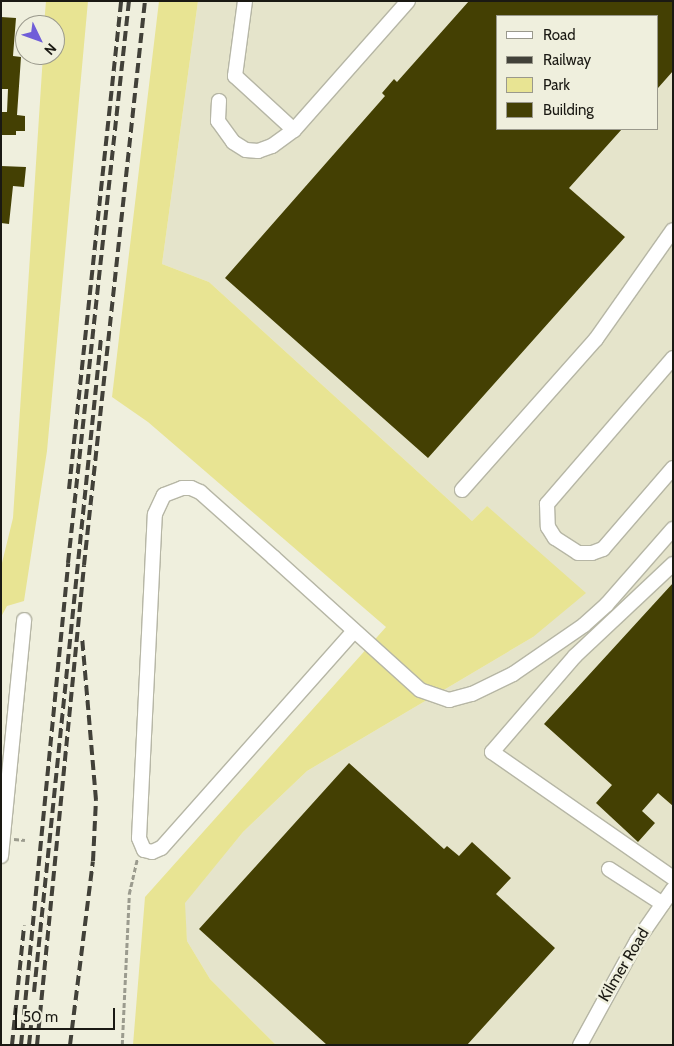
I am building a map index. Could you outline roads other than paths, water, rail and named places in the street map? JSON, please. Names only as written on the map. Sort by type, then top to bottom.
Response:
[{"type":"street","points":[[245,1],[234,76],[294,130]]},
{"type":"street","points":[[219,101],[218,121],[233,142],[246,150],[258,151],[272,146],[294,130],[408,1]]},
{"type":"street","points":[[462,490],[596,339],[673,230]]},
{"type":"street","points":[[673,358],[547,504],[548,527],[555,538],[572,550],[592,553],[603,549],[673,468]]},
{"type":"street","points":[[354,630],[161,848],[152,852],[144,850],[139,838],[155,514],[164,495],[182,488],[191,488],[200,492],[354,630],[420,690],[439,699],[461,698],[527,666],[596,616],[673,529]]},
{"type":"street","points":[[673,564],[575,656],[492,752],[673,878]]},
{"type":"street","points":[[1,856],[24,620]]},
{"type":"street","points":[[609,869],[663,904]]},
{"type":"street","name":"Kilmer Road","points":[[580,1045],[613,982],[673,889]]},
{"type":"railway","points":[[69,489],[121,1]]},
{"type":"railway","points":[[21,1045],[68,563],[129,1]]},
{"type":"railway","points":[[37,1045],[84,565],[145,1]]},
{"type":"railway","points":[[34,992],[101,338]]},
{"type":"railway","points":[[70,1045],[93,861],[96,800],[82,637]]},
{"type":"railway","points":[[12,1045],[24,926]]},
{"type":"railway","points":[[29,1045],[31,1025]]}]
